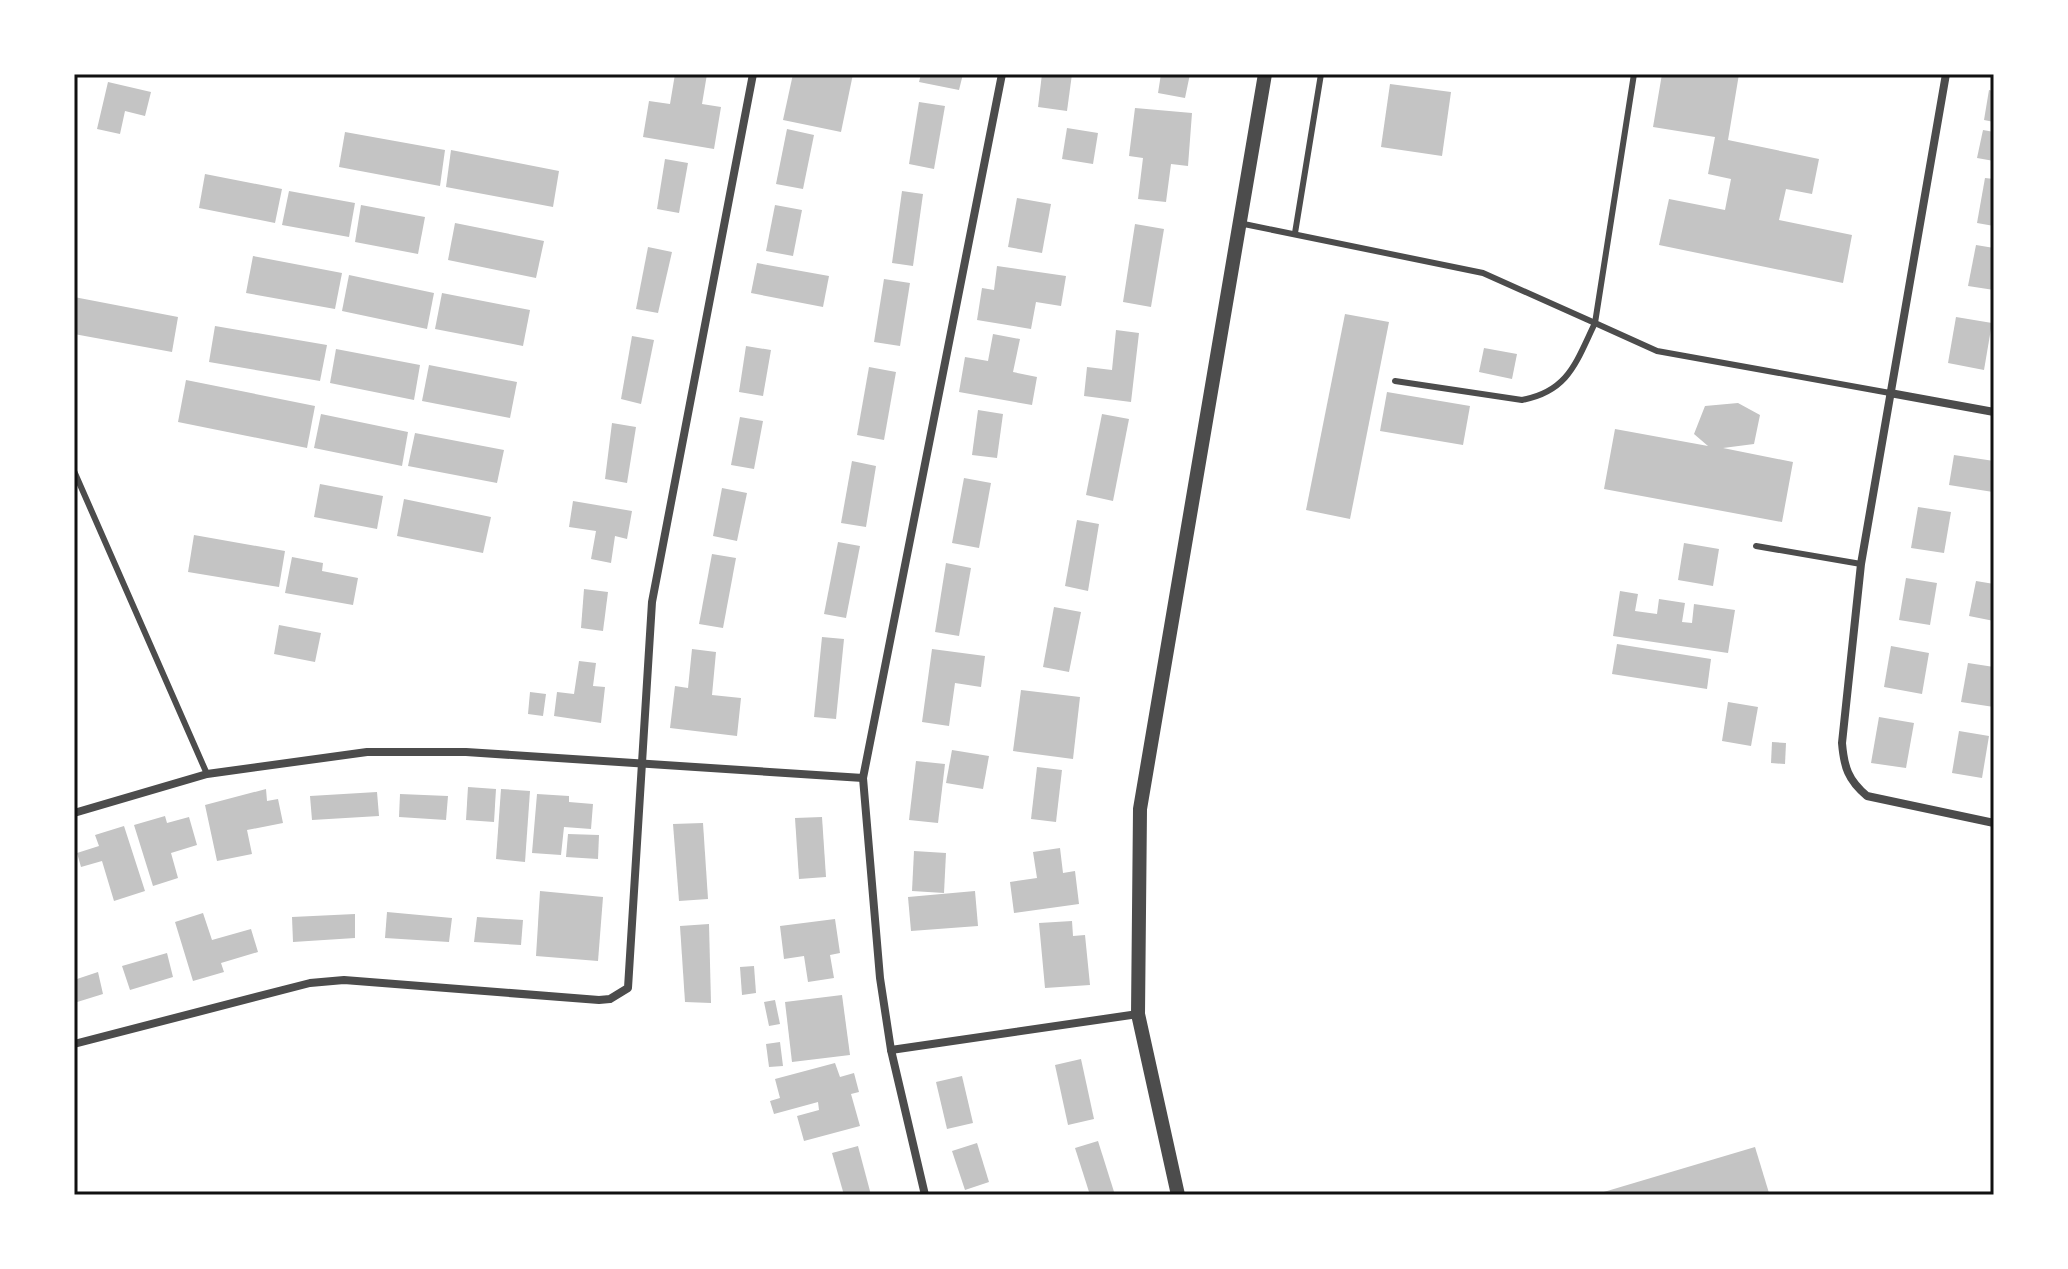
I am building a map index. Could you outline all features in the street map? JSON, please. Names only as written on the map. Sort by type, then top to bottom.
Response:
[{"type":"street","points":[[74,1044],[310,983],[344,980],[599,1000],[628,988],[639,766],[652,602],[753,74]]},
{"type":"street","points":[[925,1195],[891,1050],[880,978],[863,778],[1002,74]]},
{"type":"street","points":[[1178,1195],[1138,1014],[1140,809],[1265,74]]},
{"type":"street","points":[[1946,74],[1861,564],[1842,743],[1843,767],[1852,784],[1867,796],[1994,823]]},
{"type":"street","points":[[1890,393],[1994,412]]},
{"type":"street","points":[[74,813],[207,774],[367,752],[466,752],[639,766],[863,778]]},
{"type":"street","points":[[891,1050],[1138,1014]]},
{"type":"lane","points":[[1295,233],[1321,74]]},
{"type":"lane","points":[[1395,381],[1522,400],[1543,396],[1567,379],[1595,323],[1634,74]]},
{"type":"lane","points":[[1239,223],[1483,273],[1657,351],[1890,393]]},
{"type":"lane","points":[[74,471],[207,774]]},
{"type":"lane","points":[[1756,546],[1861,564]]},
{"type":"building","points":[[675,74],[707,74],[702,104],[721,107],[714,149],[643,137],[649,101],[670,104]]},
{"type":"building","points":[[793,74],[853,74],[841,132],[783,120]]},
{"type":"building","points":[[921,74],[963,74],[959,90],[919,82]]},
{"type":"building","points":[[1042,74],[1072,74],[1067,111],[1038,107]]},
{"type":"building","points":[[1161,74],[1190,74],[1185,98],[1158,93]]},
{"type":"building","points":[[1662,74],[1739,74],[1728,140],[1819,159],[1812,194],[1786,189],[1779,220],[1852,235],[1843,283],[1659,245],[1669,199],[1725,210],[1731,179],[1708,174],[1715,137],[1653,127]]},
{"type":"building","points":[[108,82],[151,92],[145,116],[125,111],[120,134],[97,129]]},
{"type":"building","points":[[1390,84],[1451,92],[1442,156],[1381,147]]},
{"type":"building","points":[[1989,90],[1994,91],[1994,122],[1984,120]]},
{"type":"building","points":[[919,102],[945,106],[934,169],[909,164]]},
{"type":"building","points":[[1135,108],[1192,113],[1188,166],[1171,164],[1166,202],[1138,199],[1143,158],[1129,156]]},
{"type":"building","points":[[1067,128],[1098,133],[1093,164],[1062,159]]},
{"type":"building","points":[[787,129],[814,135],[803,189],[776,184]]},
{"type":"building","points":[[1983,130],[1994,132],[1994,161],[1977,158]]},
{"type":"building","points":[[345,132],[445,150],[440,186],[339,167]]},
{"type":"building","points":[[451,150],[559,171],[553,207],[446,187]]},
{"type":"building","points":[[665,159],[688,163],[679,213],[657,209]]},
{"type":"building","points":[[205,174],[282,189],[275,223],[199,208]]},
{"type":"building","points":[[1985,178],[1994,179],[1994,226],[1977,223]]},
{"type":"building","points":[[289,191],[355,203],[349,237],[282,225]]},
{"type":"building","points":[[902,191],[923,194],[913,266],[892,263]]},
{"type":"building","points":[[1017,198],[1051,204],[1042,253],[1008,247]]},
{"type":"building","points":[[361,205],[425,217],[418,254],[355,242]]},
{"type":"building","points":[[775,205],[802,210],[793,256],[766,251]]},
{"type":"building","points":[[455,223],[544,241],[536,278],[448,260]]},
{"type":"building","points":[[1135,224],[1164,229],[1151,307],[1123,302]]},
{"type":"building","points":[[1976,245],[1994,248],[1994,290],[1968,286]]},
{"type":"building","points":[[648,247],[672,252],[658,313],[636,309]]},
{"type":"building","points":[[253,256],[342,273],[335,309],[246,293]]},
{"type":"building","points":[[757,263],[829,276],[823,307],[751,293]]},
{"type":"building","points":[[997,266],[1066,276],[1061,306],[1036,302],[1031,329],[977,320],[982,288],[994,290]]},
{"type":"building","points":[[349,275],[434,293],[427,329],[342,311]]},
{"type":"building","points":[[884,279],[910,283],[900,346],[874,342]]},
{"type":"building","points":[[442,293],[530,310],[523,346],[435,329]]},
{"type":"building","points":[[74,297],[178,317],[172,352],[74,334]]},
{"type":"building","points":[[1345,314],[1389,322],[1350,519],[1306,510]]},
{"type":"building","points":[[1956,317],[1992,323],[1984,370],[1948,363]]},
{"type":"building","points":[[215,326],[327,345],[320,381],[209,362]]},
{"type":"building","points":[[1116,330],[1139,333],[1131,402],[1084,396],[1087,367],[1112,370]]},
{"type":"building","points":[[993,334],[1020,339],[1013,372],[1037,377],[1032,405],[959,392],[965,357],[988,361]]},
{"type":"building","points":[[632,336],[654,340],[641,404],[621,399]]},
{"type":"building","points":[[746,346],[771,350],[763,396],[739,392]]},
{"type":"building","points":[[1484,348],[1517,354],[1512,379],[1479,372]]},
{"type":"building","points":[[336,349],[420,365],[414,400],[330,383]]},
{"type":"building","points":[[429,365],[517,382],[510,418],[422,401]]},
{"type":"building","points":[[869,367],[896,372],[884,440],[857,435]]},
{"type":"building","points":[[186,380],[315,406],[307,448],[178,422]]},
{"type":"building","points":[[1387,392],[1470,406],[1463,445],[1380,431]]},
{"type":"building","points":[[1738,403],[1760,415],[1754,444],[1723,448],[1793,462],[1782,522],[1604,489],[1615,429],[1708,446],[1694,434],[1705,406]]},
{"type":"building","points":[[978,410],[1003,414],[997,458],[972,455]]},
{"type":"building","points":[[321,414],[408,432],[402,466],[314,448]]},
{"type":"building","points":[[1102,414],[1129,419],[1113,501],[1086,495]]},
{"type":"building","points":[[740,417],[763,421],[754,469],[731,465]]},
{"type":"building","points":[[612,423],[636,427],[627,483],[605,479]]},
{"type":"building","points":[[415,433],[504,450],[497,483],[408,466]]},
{"type":"building","points":[[1954,455],[1994,461],[1993,492],[1949,485]]},
{"type":"building","points":[[852,461],[876,466],[866,527],[841,523]]},
{"type":"building","points":[[964,478],[991,483],[979,548],[952,543]]},
{"type":"building","points":[[320,484],[383,496],[377,529],[314,517]]},
{"type":"building","points":[[722,488],[747,493],[737,541],[713,536]]},
{"type":"building","points":[[404,499],[491,517],[483,553],[397,536]]},
{"type":"building","points":[[573,501],[632,511],[627,539],[615,536],[611,563],[591,559],[596,531],[569,527]]},
{"type":"building","points":[[1918,507],[1951,512],[1944,553],[1911,548]]},
{"type":"building","points":[[1077,520],[1099,524],[1088,591],[1065,586]]},
{"type":"building","points":[[194,535],[285,551],[279,587],[188,572]]},
{"type":"building","points":[[838,542],[860,546],[846,618],[824,614]]},
{"type":"building","points":[[1684,543],[1719,549],[1713,586],[1678,580]]},
{"type":"building","points":[[712,554],[736,558],[723,628],[699,624]]},
{"type":"building","points":[[292,557],[323,563],[322,571],[358,578],[353,605],[285,593]]},
{"type":"building","points":[[946,563],[971,568],[959,636],[935,632]]},
{"type":"building","points":[[1906,578],[1937,583],[1930,625],[1899,620]]},
{"type":"building","points":[[1976,581],[1994,584],[1994,621],[1969,616]]},
{"type":"building","points":[[584,589],[608,592],[603,631],[581,628]]},
{"type":"building","points":[[1620,591],[1638,594],[1635,611],[1657,614],[1659,599],[1685,603],[1682,622],[1692,623],[1694,604],[1735,610],[1728,653],[1613,636]]},
{"type":"building","points":[[1054,607],[1081,612],[1069,672],[1043,667]]},
{"type":"building","points":[[279,625],[321,633],[315,662],[274,654]]},
{"type":"building","points":[[822,637],[844,639],[836,719],[814,717]]},
{"type":"building","points":[[1617,644],[1711,659],[1707,689],[1612,674]]},
{"type":"building","points":[[1891,646],[1929,653],[1922,694],[1884,687]]},
{"type":"building","points":[[692,649],[716,652],[712,695],[741,698],[737,736],[670,728],[675,686],[688,688]]},
{"type":"building","points":[[932,649],[985,656],[981,687],[955,683],[949,726],[922,722]]},
{"type":"building","points":[[579,661],[596,663],[593,686],[605,687],[601,723],[554,716],[557,692],[574,694]]},
{"type":"building","points":[[1968,663],[1994,667],[1994,707],[1961,702]]},
{"type":"building","points":[[1021,690],[1080,697],[1073,759],[1013,751]]},
{"type":"building","points":[[530,692],[546,694],[543,716],[528,714]]},
{"type":"building","points":[[1728,702],[1758,707],[1751,746],[1722,741]]},
{"type":"building","points":[[1879,717],[1914,723],[1906,768],[1871,763]]},
{"type":"building","points":[[1959,731],[1989,736],[1982,778],[1952,773]]},
{"type":"building","points":[[1772,742],[1786,743],[1785,764],[1771,763]]},
{"type":"building","points":[[952,750],[989,756],[983,789],[946,783]]},
{"type":"building","points":[[916,761],[945,764],[938,823],[909,820]]},
{"type":"building","points":[[1037,767],[1062,770],[1056,822],[1031,819]]},
{"type":"building","points":[[468,787],[496,789],[494,822],[466,820]]},
{"type":"building","points":[[266,789],[267,801],[278,799],[283,823],[247,830],[252,854],[217,861],[205,805]]},
{"type":"building","points":[[501,789],[530,791],[525,862],[496,859]]},
{"type":"building","points":[[377,792],[379,816],[312,820],[310,796]]},
{"type":"building","points":[[400,794],[448,796],[446,820],[399,817]]},
{"type":"building","points":[[537,794],[569,796],[569,802],[593,804],[591,829],[564,827],[561,855],[532,853]]},
{"type":"building","points":[[165,816],[167,823],[189,817],[197,845],[171,853],[178,878],[153,886],[134,825]]},
{"type":"building","points":[[822,817],[826,877],[799,879],[795,818]]},
{"type":"building","points":[[703,823],[708,899],[679,901],[673,824]]},
{"type":"building","points":[[124,826],[145,891],[114,901],[102,861],[81,867],[77,853],[99,846],[95,835]]},
{"type":"building","points":[[568,834],[599,835],[598,859],[566,857]]},
{"type":"building","points":[[1060,848],[1063,873],[1075,871],[1079,904],[1014,913],[1010,882],[1037,878],[1033,852]]},
{"type":"building","points":[[914,851],[946,853],[944,893],[912,891]]},
{"type":"building","points":[[540,891],[603,897],[598,961],[536,956]]},
{"type":"building","points":[[975,891],[978,926],[911,931],[908,897]]},
{"type":"building","points":[[387,912],[452,918],[449,942],[385,938]]},
{"type":"building","points":[[203,913],[212,940],[251,929],[258,952],[221,963],[224,972],[193,981],[175,922]]},
{"type":"building","points":[[355,914],[355,938],[293,942],[292,917]]},
{"type":"building","points":[[477,917],[523,920],[521,945],[474,942]]},
{"type":"building","points":[[835,919],[840,953],[830,955],[834,978],[808,982],[804,956],[784,959],[780,926]]},
{"type":"building","points":[[1072,921],[1073,936],[1085,935],[1090,985],[1045,988],[1039,923]]},
{"type":"building","points":[[709,924],[711,1003],[685,1002],[680,926]]},
{"type":"building","points":[[167,953],[173,977],[130,990],[122,966]]},
{"type":"building","points":[[754,966],[756,993],[742,995],[740,967]]},
{"type":"building","points":[[98,972],[103,994],[74,1003],[74,980]]},
{"type":"building","points":[[842,995],[850,1055],[792,1062],[785,1002]]},
{"type":"building","points":[[775,1000],[780,1024],[769,1026],[764,1002]]},
{"type":"building","points":[[780,1042],[783,1066],[769,1067],[766,1044]]},
{"type":"building","points":[[1081,1059],[1094,1119],[1068,1125],[1055,1065]]},
{"type":"building","points":[[835,1063],[840,1077],[854,1073],[859,1092],[851,1094],[860,1126],[804,1141],[797,1116],[819,1110],[818,1102],[774,1114],[770,1101],[780,1098],[775,1079]]},
{"type":"building","points":[[962,1076],[973,1123],[947,1129],[936,1082]]},
{"type":"building","points":[[1098,1141],[1115,1195],[1090,1195],[1075,1148]]},
{"type":"building","points":[[977,1143],[989,1182],[965,1190],[952,1151]]},
{"type":"building","points":[[858,1146],[871,1195],[844,1195],[832,1153]]},
{"type":"building","points":[[1755,1147],[1769,1193],[1597,1195],[1597,1194]]}]
